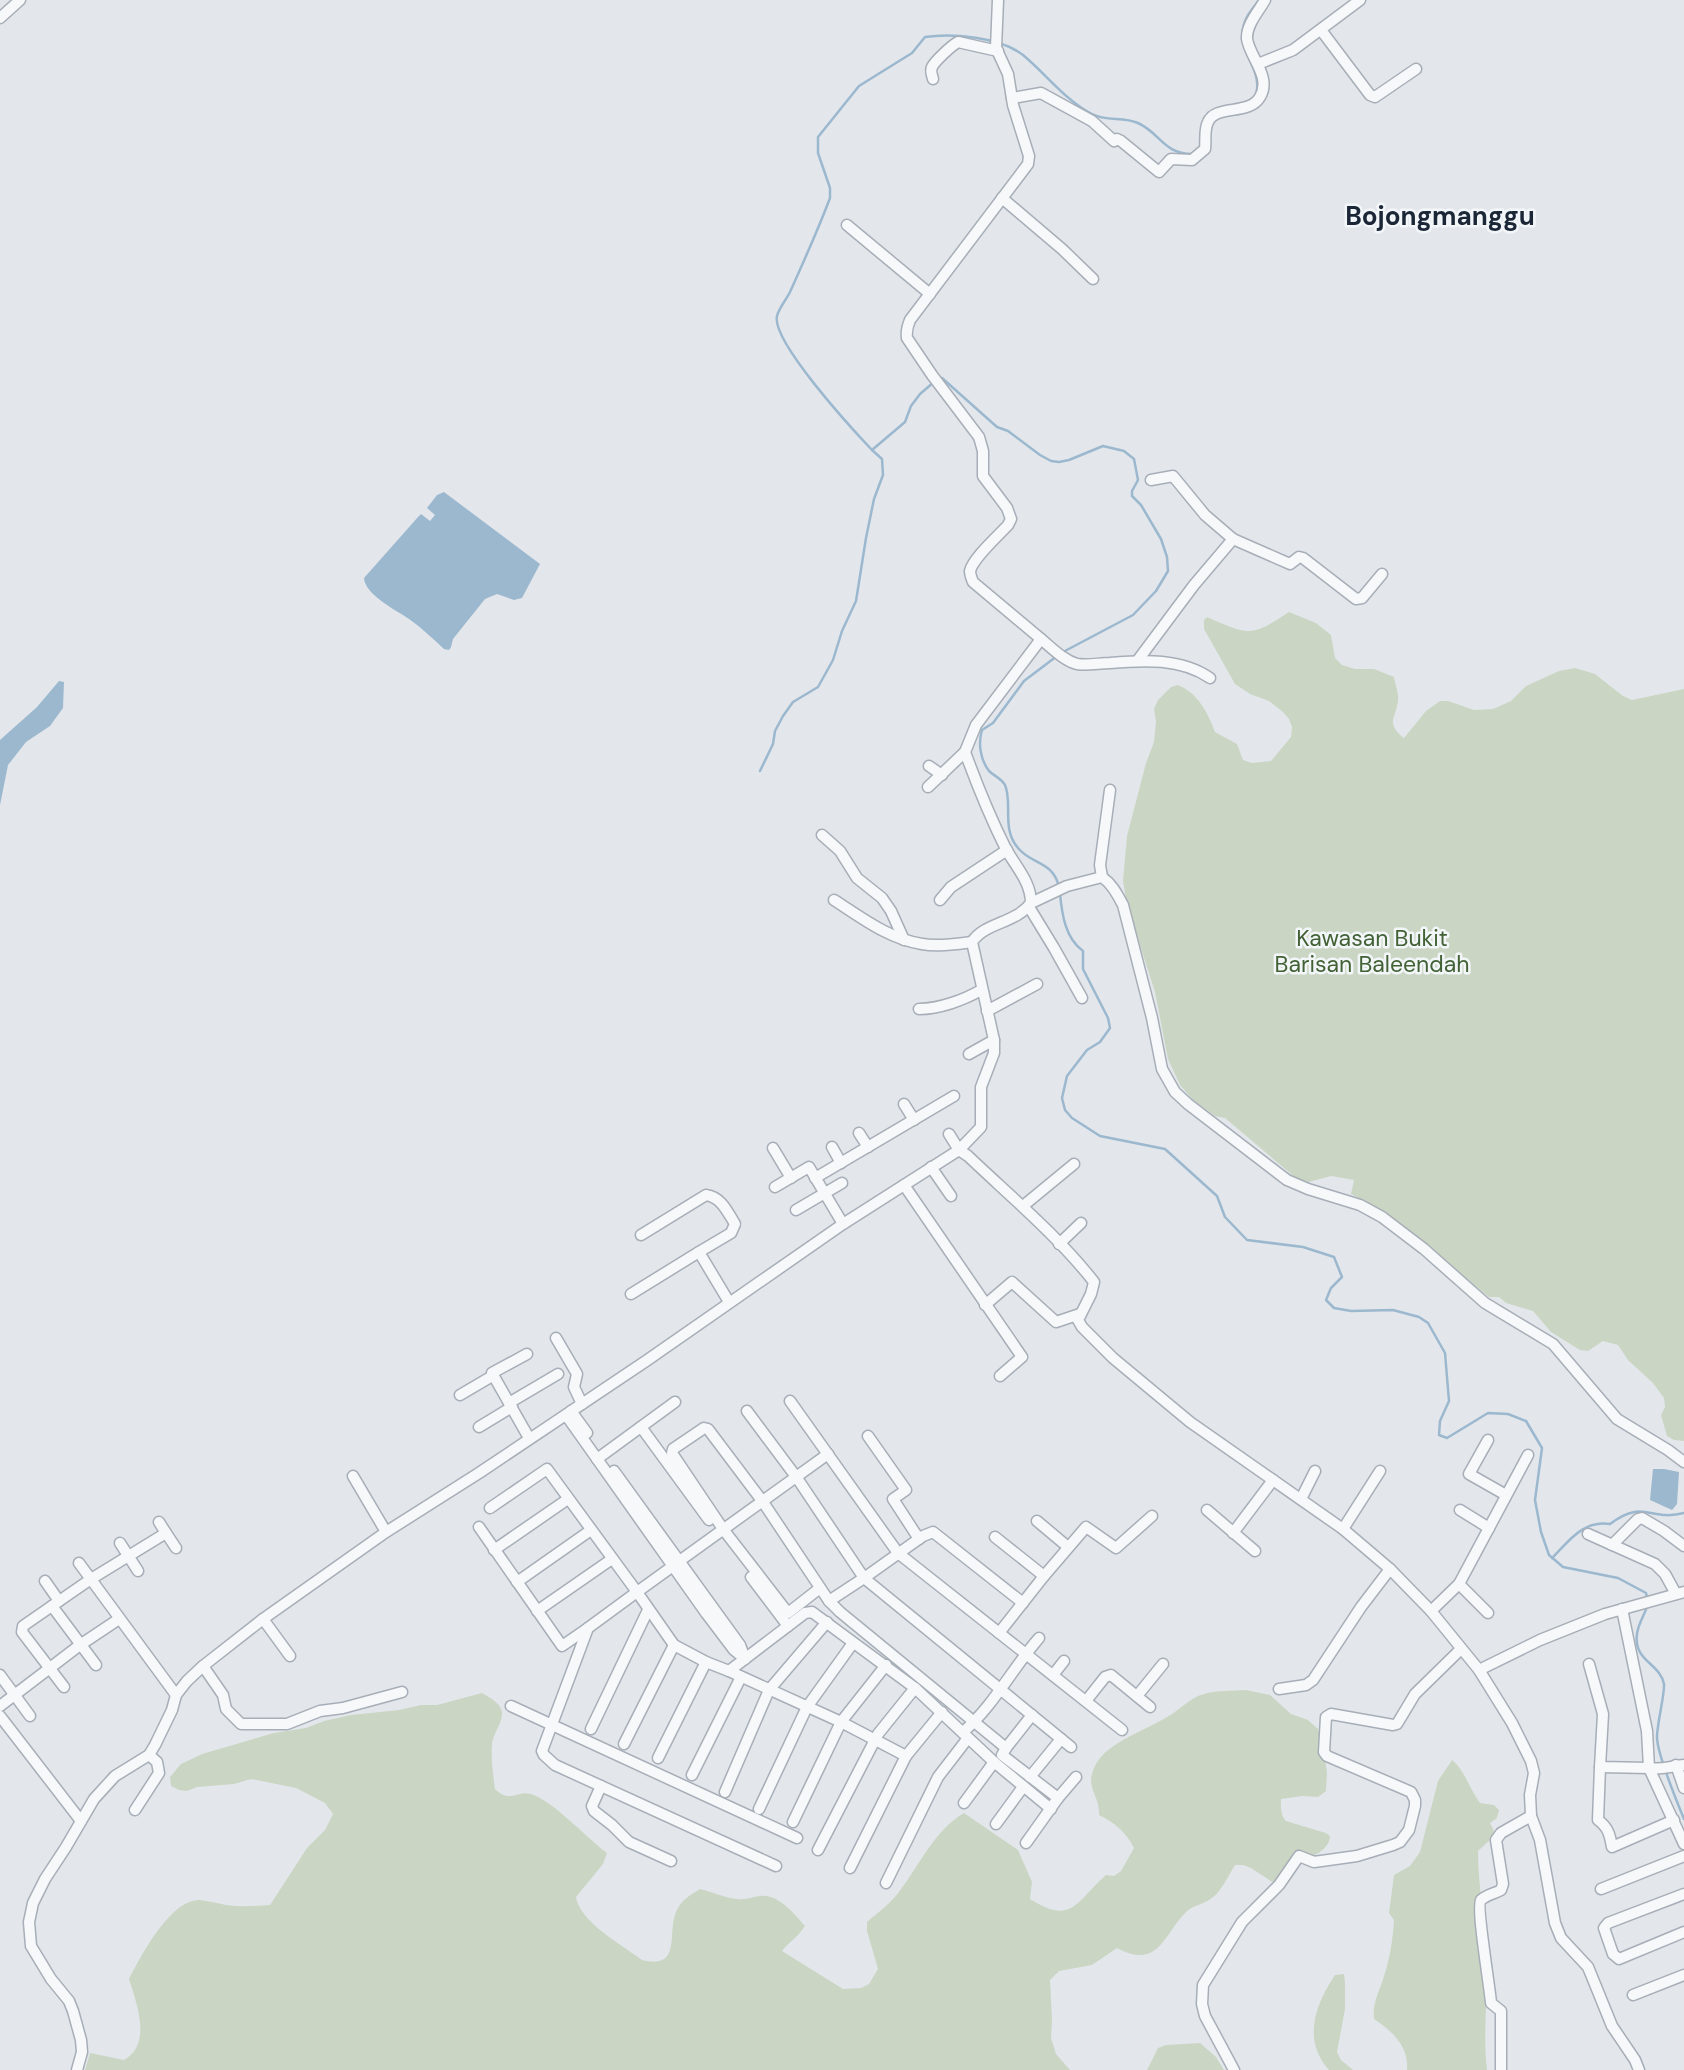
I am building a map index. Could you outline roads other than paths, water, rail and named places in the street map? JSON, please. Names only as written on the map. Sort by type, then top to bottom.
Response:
[{"type":"street","points":[[0,18],[20,0]]},
{"type":"street","points":[[998,0],[997,49],[1008,75],[1029,156],[1024,171],[906,328],[907,338],[979,437],[984,476],[1007,508],[1011,519],[975,561],[970,575],[973,582],[1041,639],[1075,663],[1087,665],[1138,660],[1185,665],[1210,678]]},
{"type":"street","points":[[1258,64],[1293,50],[1360,0]]},
{"type":"street","points":[[1012,98],[1041,93],[1092,121],[1114,141],[1121,141],[1159,172],[1171,159],[1192,160],[1205,149],[1206,125],[1210,118],[1215,114],[1251,106],[1259,99],[1263,90],[1263,77],[1247,39],[1258,3]]},
{"type":"street","points":[[1321,30],[1370,95],[1379,96],[1416,69]]},
{"type":"street","points":[[933,79],[933,66],[953,44],[958,42],[997,49]]},
{"type":"street","points":[[1002,198],[1093,279]]},
{"type":"street","points":[[847,225],[930,294]]},
{"type":"street","points":[[1151,480],[1171,475],[1175,477],[1205,515],[1233,539],[1290,564],[1299,557],[1303,558],[1356,599],[1362,598],[1382,574]]},
{"type":"street","points":[[1138,660],[1194,585],[1233,539]]},
{"type":"street","points":[[928,788],[965,751],[976,724],[1041,639]]},
{"type":"street","points":[[965,751],[978,789],[1007,850],[1029,887],[1030,905],[1082,998]]},
{"type":"street","points":[[929,766],[942,775]]},
{"type":"street","points":[[1102,877],[1101,864],[1110,790]]},
{"type":"street","points":[[822,835],[841,851],[857,878],[882,898],[904,940]]},
{"type":"street","points":[[940,900],[951,887],[1007,850]]},
{"type":"street","points":[[834,900],[885,933],[904,940],[924,945],[972,942],[980,932],[1017,917],[1030,905],[1063,888],[1102,877],[1116,891],[1123,905],[1162,1069],[1175,1092],[1287,1180],[1360,1205],[1382,1217],[1424,1249],[1485,1303],[1553,1344],[1618,1419],[1684,1462]]},
{"type":"street","points":[[78,2070],[82,2052],[81,2040],[73,2011],[31,1946],[29,1922],[33,1903],[104,1786],[149,1755],[163,1730],[176,1695],[202,1666],[386,1532],[480,1473],[842,1224],[959,1150],[981,1127],[981,1087],[994,1053],[994,1040],[972,942]]},
{"type":"street","points":[[987,1012],[1037,984]]},
{"type":"street","points":[[919,1009],[953,1002],[981,990]]},
{"type":"street","points":[[969,1054],[994,1040]]},
{"type":"street","points":[[815,1178],[954,1096]]},
{"type":"street","points":[[904,1104],[914,1120]]},
{"type":"street","points":[[859,1133],[868,1147]]},
{"type":"street","points":[[949,1134],[959,1150],[1023,1206],[1082,1265],[1094,1282],[1078,1320],[1082,1327],[1113,1358],[1190,1422],[1343,1529],[1390,1569],[1430,1611],[1479,1670],[1512,1723],[1531,1761],[1534,1773],[1530,1795],[1531,1816],[1540,1840],[1555,1923],[1561,1938],[1588,1967],[1612,2026],[1636,2060],[1639,2070]]},
{"type":"street","points":[[832,1147],[841,1163]]},
{"type":"street","points":[[773,1148],[791,1178]]},
{"type":"street","points":[[1023,1206],[1074,1164]]},
{"type":"street","points":[[775,1187],[809,1167],[842,1224]]},
{"type":"street","points":[[931,1167],[951,1196]]},
{"type":"street","points":[[796,1210],[842,1183]]},
{"type":"street","points":[[904,1185],[1022,1357],[1000,1376]]},
{"type":"street","points":[[631,1294],[731,1233],[735,1224],[717,1198],[706,1195],[640,1235]]},
{"type":"street","points":[[1059,1244],[1081,1223]]},
{"type":"street","points":[[699,1252],[729,1302]]},
{"type":"street","points":[[985,1305],[1012,1282],[1056,1322],[1080,1314]]},
{"type":"street","points":[[556,1338],[578,1374],[574,1387],[582,1404]]},
{"type":"street","points":[[527,1353],[492,1373],[530,1438]]},
{"type":"street","points":[[479,1427],[558,1374]]},
{"type":"street","points":[[460,1395],[494,1375]]},
{"type":"street","points":[[790,1401],[898,1553],[1122,1730]]},
{"type":"street","points":[[600,1457],[675,1402]]},
{"type":"street","points":[[747,1411],[797,1478],[864,1578],[1071,1747]]},
{"type":"street","points":[[568,1413],[709,1610],[740,1645],[745,1659]]},
{"type":"street","points":[[640,1427],[788,1613],[820,1588]]},
{"type":"street","points":[[788,1626],[721,1531],[672,1453],[704,1428],[716,1438],[763,1502],[829,1601],[847,1619],[1006,1748]]},
{"type":"street","points":[[868,1436],[906,1490],[893,1499],[919,1538]]},
{"type":"street","points":[[1488,1440],[1469,1474],[1506,1496]]},
{"type":"street","points":[[479,1528],[562,1646],[828,1454]]},
{"type":"street","points":[[1430,1611],[1459,1584],[1528,1455]]},
{"type":"street","points":[[490,1508],[547,1469],[674,1645],[841,1722],[906,1756]]},
{"type":"street","points":[[1301,1499],[1315,1471]]},
{"type":"street","points":[[1343,1529],[1380,1471]]},
{"type":"street","points":[[353,1476],[386,1532]]},
{"type":"street","points":[[1234,1533],[1273,1480]]},
{"type":"street","points":[[494,1550],[568,1499]]},
{"type":"street","points":[[1207,1510],[1255,1551]]},
{"type":"street","points":[[1460,1510],[1489,1528]]},
{"type":"street","points":[[999,1633],[1086,1527],[1116,1548],[1152,1517]]},
{"type":"street","points":[[1612,1545],[1642,1518],[1684,1546]]},
{"type":"street","points":[[1037,1521],[1068,1547]]},
{"type":"street","points":[[159,1522],[176,1548]]},
{"type":"street","points":[[517,1582],[591,1530]]},
{"type":"street","points":[[829,1601],[919,1538],[933,1532],[1023,1604]]},
{"type":"street","points":[[64,1687],[21,1629],[25,1623],[91,1579],[166,1533]]},
{"type":"street","points":[[1479,1670],[1540,1640],[1622,1609],[1680,1593],[1655,1564],[1588,1534]]},
{"type":"street","points":[[995,1537],[1044,1576]]},
{"type":"street","points":[[120,1543],[138,1571]]},
{"type":"street","points":[[537,1611],[612,1559]]},
{"type":"street","points":[[79,1563],[176,1695]]},
{"type":"street","points":[[1279,1689],[1306,1685],[1313,1680],[1361,1607],[1390,1569]]},
{"type":"street","points":[[45,1581],[80,1645],[96,1665]]},
{"type":"street","points":[[1459,1584],[1488,1613]]},
{"type":"street","points":[[1622,1609],[1647,1731],[1649,1768],[1684,1844]]},
{"type":"street","points":[[591,1729],[648,1610]]},
{"type":"street","points":[[729,1671],[805,1613],[812,1612],[915,1688],[994,1762],[1051,1809]]},
{"type":"street","points":[[0,1706],[119,1619]]},
{"type":"street","points":[[263,1619],[290,1656]]},
{"type":"street","points":[[724,1792],[769,1690],[827,1622]]},
{"type":"street","points":[[588,1628],[542,1751],[544,1755],[555,1765],[776,1866]]},
{"type":"street","points":[[886,1882],[938,1777],[973,1723],[1002,1690],[1025,1654],[1039,1638]]},
{"type":"street","points":[[759,1809],[807,1707],[853,1643]]},
{"type":"street","points":[[624,1744],[674,1645]]},
{"type":"street","points":[[1234,2070],[1205,2017],[1202,2004],[1203,1985],[1242,1922],[1279,1885],[1299,1856],[1314,1862],[1357,1856],[1393,1845],[1400,1842],[1409,1830],[1415,1807],[1415,1800],[1410,1792],[1324,1752],[1326,1717],[1331,1714],[1396,1724],[1415,1694],[1461,1649]]},
{"type":"street","points":[[1053,1675],[1064,1661]]},
{"type":"street","points":[[658,1758],[706,1662]]},
{"type":"street","points":[[1137,1696],[1163,1664]]},
{"type":"street","points":[[1589,1664],[1603,1714],[1598,1820],[1609,1831],[1612,1847],[1674,1820]]},
{"type":"street","points":[[793,1822],[841,1722],[886,1665]]},
{"type":"street","points":[[202,1666],[222,1695],[226,1709],[242,1724],[287,1724],[320,1711],[343,1708],[402,1692]]},
{"type":"street","points":[[0,1675],[30,1716]]},
{"type":"street","points":[[1086,1701],[1109,1675],[1150,1707]]},
{"type":"street","points":[[692,1775],[741,1676]]},
{"type":"street","points":[[818,1850],[875,1739],[915,1688]]},
{"type":"street","points":[[511,1706],[797,1838]]},
{"type":"street","points":[[850,1868],[906,1756],[942,1712]]},
{"type":"street","points":[[1032,1715],[1002,1755],[1058,1798]]},
{"type":"street","points":[[0,1716],[81,1821]]},
{"type":"street","points":[[1030,1777],[1061,1739]]},
{"type":"street","points":[[135,1810],[159,1773],[157,1762],[149,1755]]},
{"type":"street","points":[[964,1803],[994,1762]]},
{"type":"street","points":[[1600,1768],[1662,1770],[1677,1766],[1684,1788]]},
{"type":"street","points":[[1026,1843],[1076,1777]]},
{"type":"street","points":[[601,1786],[592,1806],[594,1811],[629,1842],[671,1861]]},
{"type":"street","points":[[996,1824],[1023,1787]]},
{"type":"street","points":[[1501,2070],[1501,2011],[1491,2003],[1479,1905],[1484,1898],[1501,1890],[1503,1884],[1496,1840],[1501,1833],[1531,1816]]},
{"type":"street","points":[[1601,1889],[1684,1856]]},
{"type":"street","points":[[1684,1894],[1608,1923],[1604,1928],[1613,1954],[1619,1959],[1684,1932]]},
{"type":"street","points":[[1633,1995],[1684,1975]]},
{"type":"water","points":[[444,492],[540,564],[522,598],[514,600],[497,594],[485,599],[453,639],[449,650],[444,649],[414,622],[375,596],[364,578],[421,514],[430,521],[435,515],[427,508],[437,495]]},
{"type":"water","points":[[59,681],[64,682],[63,708],[50,726],[26,742],[8,765],[0,805],[0,740],[37,707]]},
{"type":"water","points":[[1653,1469],[1679,1472],[1677,1504],[1672,1510],[1650,1500]]},
{"type":"waterway","points":[[1256,95],[1256,75],[1245,48],[1243,29],[1247,16],[1259,0]]},
{"type":"waterway","points":[[934,382],[911,406],[905,422],[872,450],[815,385],[799,364],[779,328],[778,313],[790,292],[830,198],[830,188],[818,153],[818,137],[859,86],[912,53],[925,37],[962,36],[989,40],[1023,55],[1064,94],[1092,114],[1138,123],[1168,147],[1192,154]]},
{"type":"waterway","points":[[1203,123],[1211,112]]},
{"type":"waterway","points":[[940,379],[997,427],[1008,431],[1051,461],[1069,460],[1103,446],[1124,451],[1134,459],[1138,480],[1132,496],[1141,505],[1161,539],[1168,571],[1156,591],[1133,615],[1063,652]]},
{"type":"waterway","points":[[760,771],[783,716],[793,702],[818,687],[833,660],[842,631],[856,601],[874,499],[883,475],[882,459],[872,450]]},
{"type":"waterway","points":[[1057,656],[1024,681],[993,723],[982,730],[980,746],[989,771],[1005,785],[1013,840],[1024,853],[1052,872],[1059,887]]},
{"type":"waterway","points":[[1060,894],[1066,925],[1072,939],[1083,951],[1083,969],[1108,1018],[1110,1028],[1100,1042],[1087,1050],[1067,1076],[1062,1098],[1065,1110],[1072,1118],[1100,1136],[1165,1149],[1217,1196],[1225,1217],[1247,1240],[1303,1247],[1334,1257],[1342,1277],[1331,1288],[1326,1300],[1334,1308],[1351,1311],[1393,1310],[1419,1317],[1428,1323],[1445,1353],[1449,1401],[1440,1421],[1439,1435],[1447,1438],[1488,1413],[1508,1414],[1526,1421],[1542,1448],[1535,1500],[1549,1555],[1563,1567],[1618,1578],[1646,1593],[1647,1598]]},
{"type":"waterway","points":[[1552,1558],[1577,1533],[1592,1525],[1610,1524],[1622,1516],[1639,1511],[1663,1515],[1684,1513]]},
{"type":"waterway","points":[[1648,1604],[1638,1630],[1637,1643],[1639,1650],[1658,1671],[1664,1684],[1657,1731],[1658,1744],[1684,1819]]},
{"type":"district","name":"Bojongmanggu","points":[[1440,216]]},
{"type":"park label","name":"Kawasan Bukit Barisan Baleendah","points":[[1372,951]]}]
